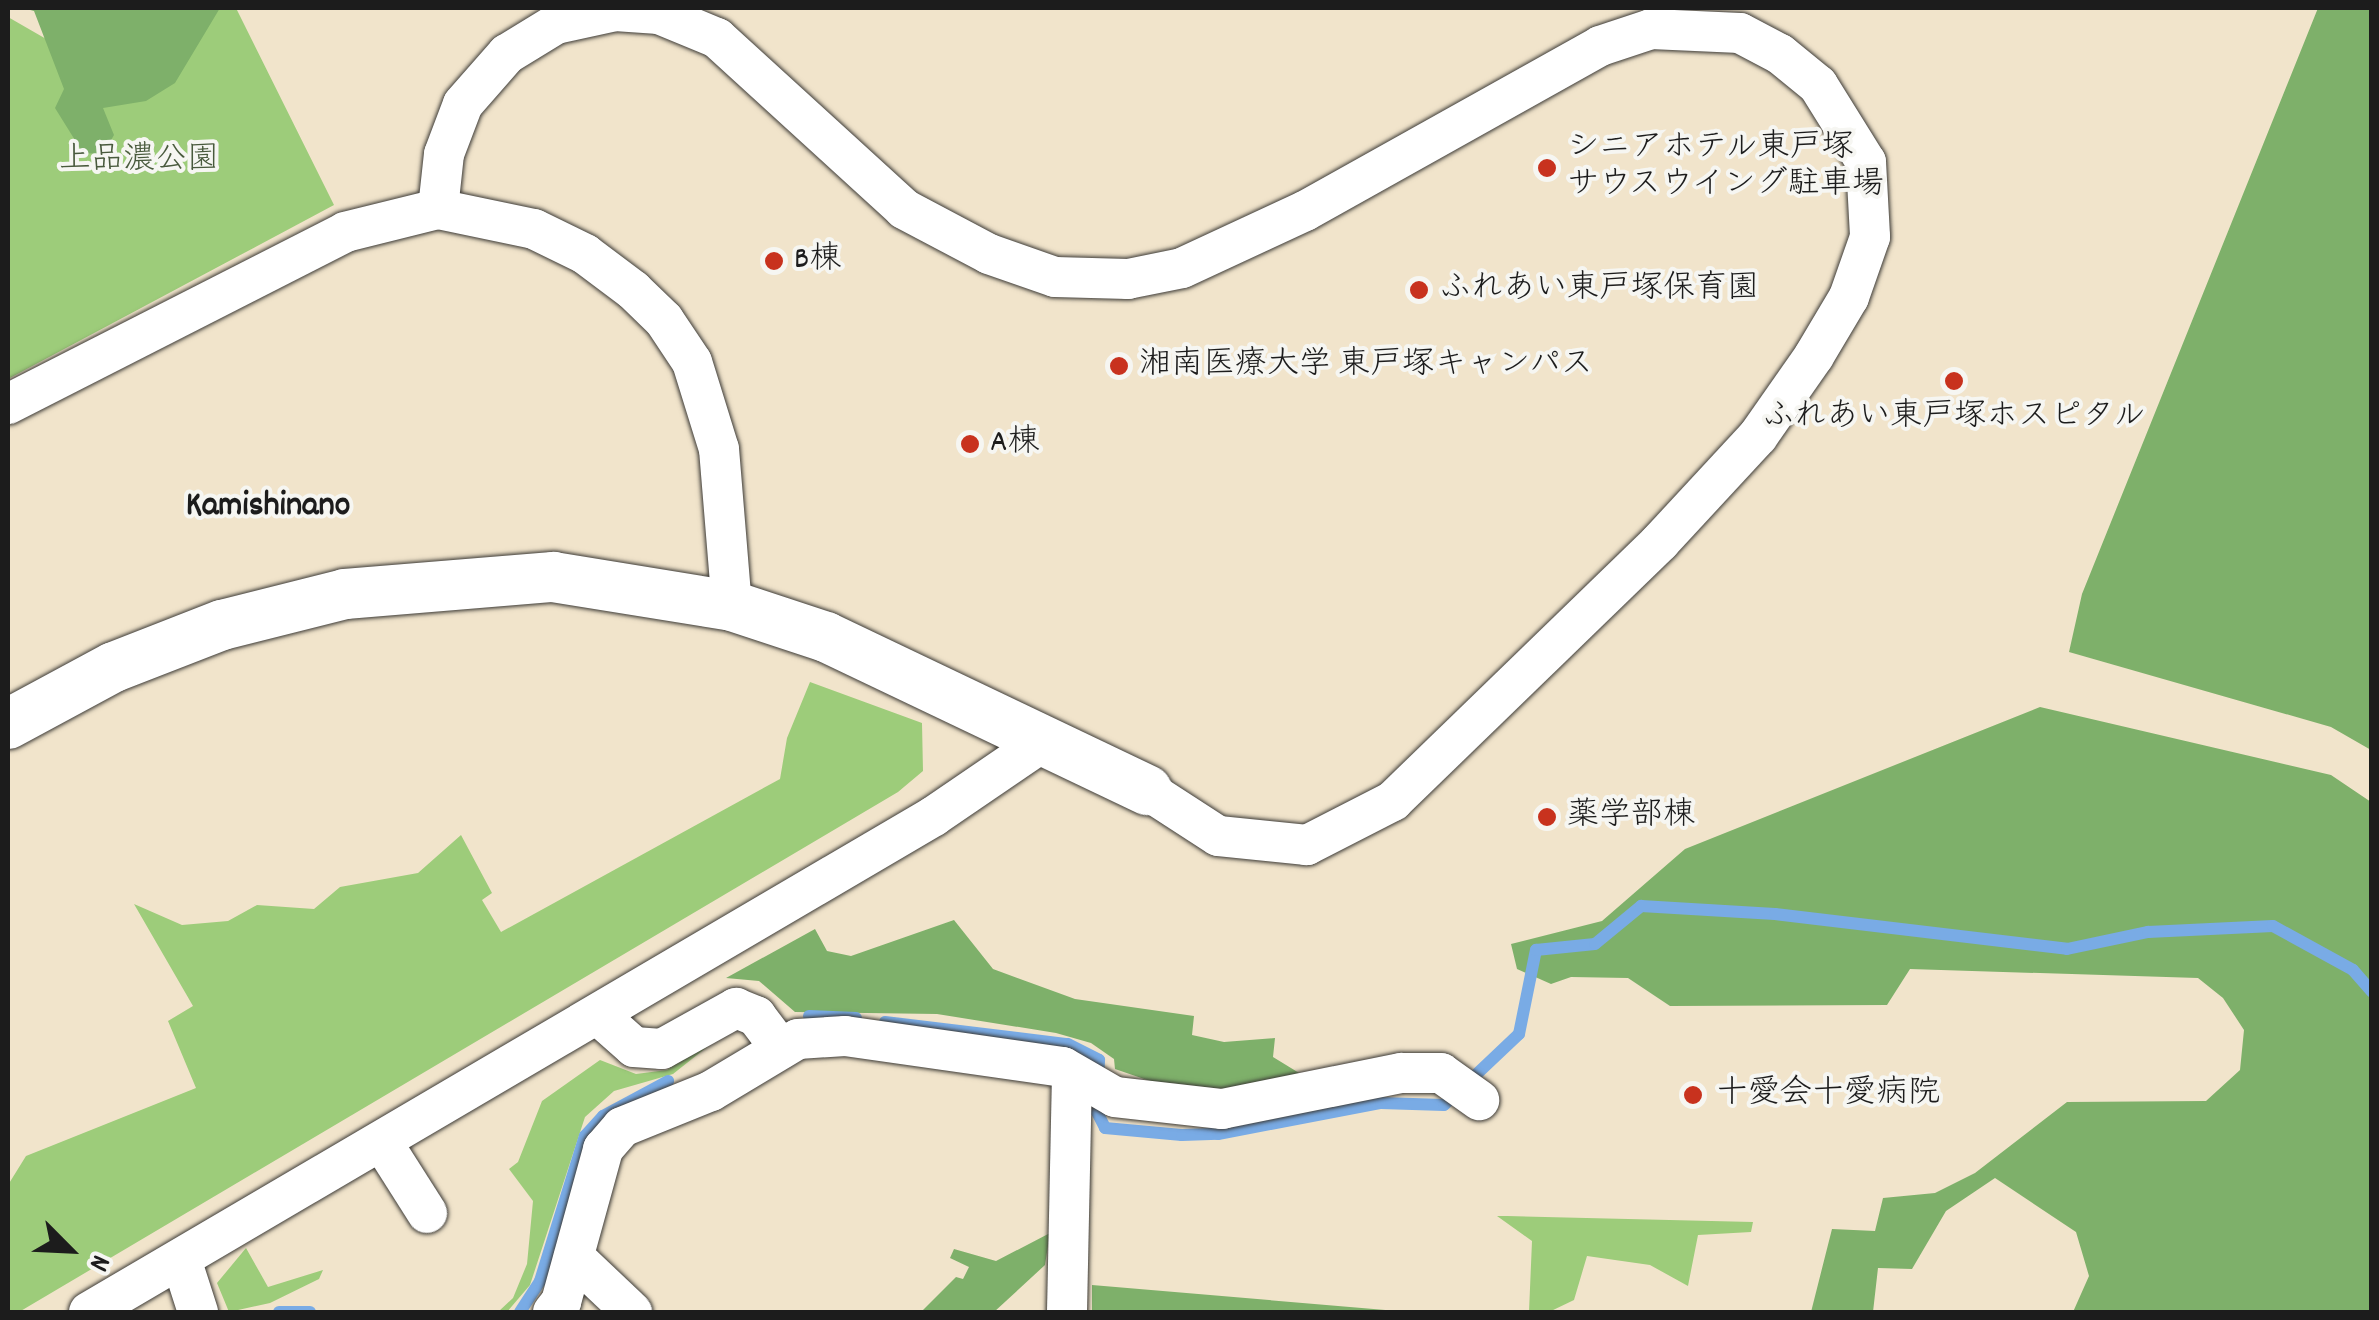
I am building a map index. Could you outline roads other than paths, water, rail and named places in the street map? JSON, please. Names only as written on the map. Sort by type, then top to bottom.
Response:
[{"type":"street","points":[[8,724],[114,667],[222,625],[345,594],[553,577],[732,606],[826,637],[1047,739],[1146,790],[1218,836],[1307,845],[1393,801],[1660,542],[1758,436],[1814,356],[1849,297],[1870,237],[1866,162],[1818,85],[1780,54],[1740,33],[1651,29],[1600,46],[1305,211],[1182,268],[1128,278],[1056,277],[989,254],[904,210],[717,38],[659,14],[615,11],[556,24],[507,54],[462,104],[444,154],[438,209]]},
{"type":"street","points":[[8,404],[345,232],[438,209],[551,237],[585,254],[664,320],[692,362],[719,449],[732,606]]},
{"type":"street","points":[[89,1312],[934,816],[1047,739]]},
{"type":"street","points":[[598,1015],[634,1047],[662,1049],[736,1008],[756,1016],[781,1049]]},
{"type":"street","points":[[553,1312],[574,1256],[603,1148],[622,1127],[711,1091],[798,1039],[844,1036],[1062,1067],[1092,1086],[1222,1109],[1401,1073],[1440,1073],[1469,1090]]},
{"type":"street","points":[[1067,1312],[1092,1086]]},
{"type":"street","points":[[382,1142],[426,1213]]},
{"type":"street","points":[[574,1256],[632,1312]]},
{"type":"street","points":[[180,1259],[198,1312]]},
{"type":"waterway","points":[[885,1022],[1068,1044],[1099,1060],[1097,1112],[1105,1128],[1182,1135],[1218,1134],[1381,1103],[1444,1105],[1519,1034],[1536,950],[1595,944],[1641,906],[1775,914],[2067,949],[2148,932],[2273,926],[2353,970],[2372,992]]},
{"type":"waterway","points":[[809,1016],[856,1018]]},
{"type":"waterway","points":[[520,1312],[540,1281],[585,1136],[603,1116],[668,1081]]},
{"type":"waterway","points":[[279,1312],[310,1312]]},
{"type":"place","name":"シニアホテル東戸塚 サウスウイング駐車場","points":[[1547,168]]},
{"type":"place","name":"B棟","points":[[774,261]]},
{"type":"place","name":"ふれあい東戸塚保育園","points":[[1419,290]]},
{"type":"place","name":"湘南医療大学 東戸塚キャンパス","points":[[1119,366]]},
{"type":"place","name":"ふれあい東戸塚ホスピタル","points":[[1954,381]]},
{"type":"place","name":"A棟","points":[[970,444]]},
{"type":"place","name":"薬学部棟","points":[[1547,817]]},
{"type":"place","name":"十愛会十愛病院","points":[[1693,1095]]},
{"type":"district","name":"Kamishinano","points":[[268,507]]},
{"type":"park label","name":"上品濃公園","points":[[139,161]]}]
